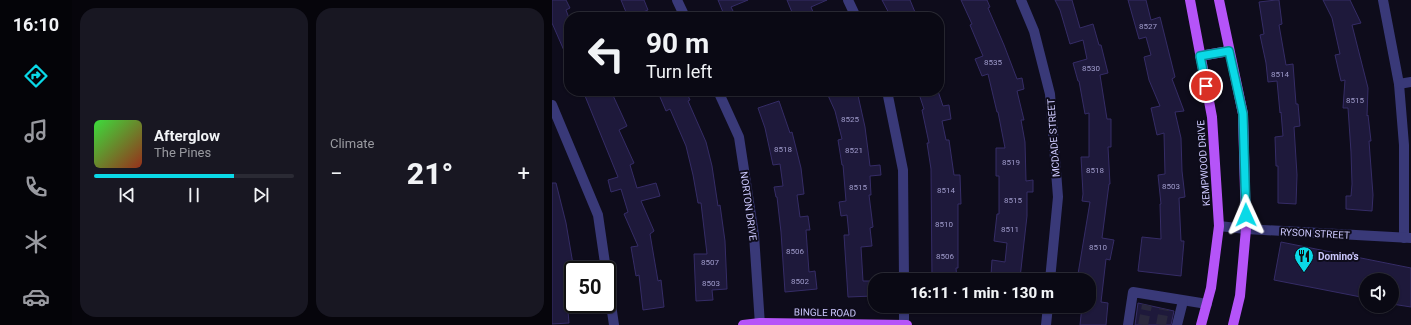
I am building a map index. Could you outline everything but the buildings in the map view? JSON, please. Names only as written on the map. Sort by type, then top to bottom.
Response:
[{"type":"main road","name":"KEMPWOOD DRIVE","points":[[1190,0],[1212,117],[1220,226],[1211,288],[1201,325]]},
{"type":"main road","points":[[1219,0],[1243,114],[1246,229],[1240,296],[1233,325]]},
{"type":"main road","points":[[1200,56],[1229,51]]},
{"type":"main road","name":"BINGLE ROAD","points":[[743,325],[905,325]]},
{"type":"street","points":[[677,0],[682,12]]},
{"type":"street","points":[[848,0],[854,12]]},
{"type":"street","name":"MCDADE STREET","points":[[1021,0],[1034,31],[1050,94],[1058,197],[1051,273]]},
{"type":"street","points":[[1382,0],[1400,84],[1408,238]]},
{"type":"street","points":[[1400,84],[1411,82]]},
{"type":"street","name":"NORTON DRIVE","points":[[720,96],[739,137],[754,235],[760,324]]},
{"type":"street","points":[[888,96],[903,170],[904,273]]},
{"type":"street","points":[[552,105],[598,215],[605,261]]},
{"type":"street","name":"RYSON STREET","points":[[1220,226],[1246,229],[1408,238]]},
{"type":"street","points":[[1128,325],[1133,292],[1148,300],[1167,298],[1207,304]]},
{"type":"street","points":[[1164,309],[1167,298]]},
{"type":"street","points":[[1177,325],[1183,301]]},
{"type":"street","points":[[612,313],[614,325]]},
{"type":"street","points":[[904,313],[905,325]]},
{"type":"street","points":[[1046,325],[1047,313]]},
{"type":"tunnel","points":[[1143,325],[1147,305]]},
{"type":"tunnel","points":[[1161,325],[1164,309]]},
{"type":"place","name":"Domino's","points":[[1304,273]]},
{"type":"route","points":[[1206,86],[1200,56],[1229,51],[1243,114],[1246,215]]}]
